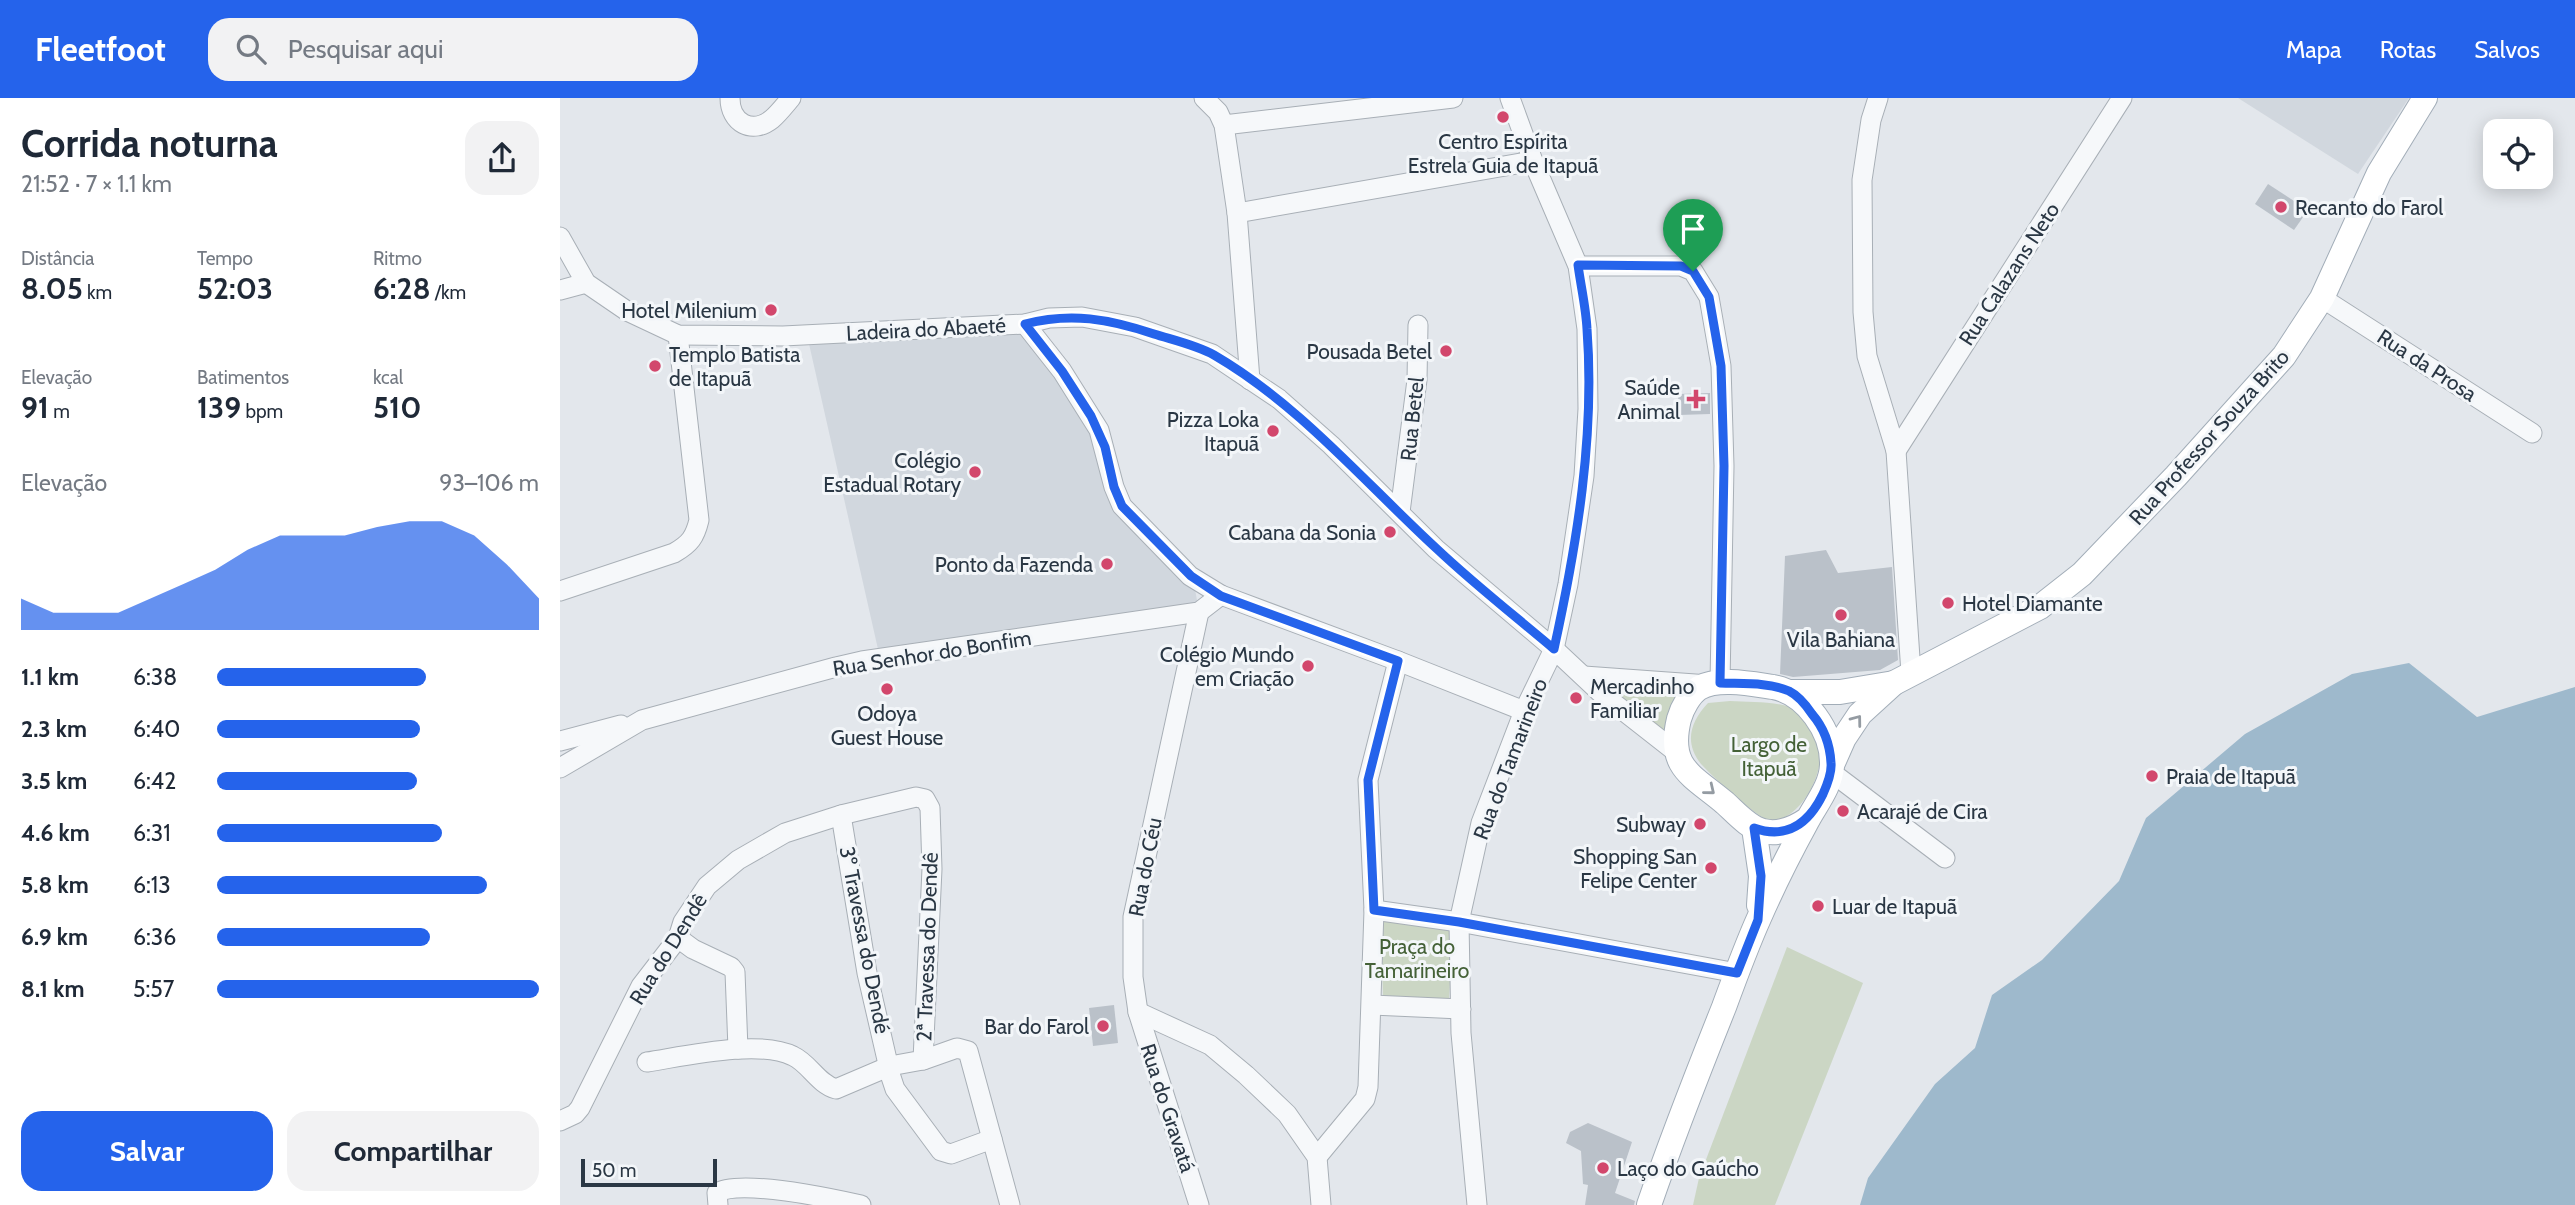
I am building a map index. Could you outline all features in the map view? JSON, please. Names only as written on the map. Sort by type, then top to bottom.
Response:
[{"type":"main road","name":"Rua Professor Souza Brito","points":[[1831,769],[1843,738],[1860,714],[1903,678],[2040,607],[2082,574],[2176,476],[2284,356],[2322,298],[2379,173],[2425,98]]},
{"type":"main road","name":"Rua Professor Souza Brito","points":[[1790,692],[1840,692],[1903,678]]},
{"type":"main road","points":[[1649,1205],[1675,1130],[1758,920],[1826,787],[1831,769],[1828,740],[1819,722],[1803,702],[1790,692],[1757,685],[1714,684],[1699,688],[1681,713],[1676,731],[1676,752],[1684,768],[1754,828],[1772,832],[1785,830],[1808,819]]},
{"type":"main road","points":[[1754,828],[1761,876],[1758,920]]},
{"type":"street","points":[[730,98],[730,108],[735,119],[746,125],[757,125],[771,120],[791,98]]},
{"type":"street","points":[[1204,98],[1218,112],[1224,125],[1237,213],[1250,380]]},
{"type":"street","points":[[1224,125],[1454,98]]},
{"type":"street","name":"Rua do Tamarineiro","points":[[1477,1205],[1461,1033],[1459,922],[1481,823],[1524,712],[1554,649],[1568,584],[1584,476],[1588,409],[1587,329],[1578,265],[1533,161],[1510,98]]},
{"type":"street","points":[[1878,98],[1871,120],[1862,180],[1863,312],[1867,356],[1895,451],[1903,678]]},
{"type":"street","name":"Rua Calazans Neto","points":[[1895,451],[2122,98]]},
{"type":"street","points":[[1237,213],[1533,161]]},
{"type":"street","name":"Ladeira do Abaeté","points":[[560,237],[586,283],[627,311],[678,335],[783,336],[1025,324],[1049,318],[1082,317],[1135,327],[1212,354],[1279,399],[1436,549],[1554,649],[1602,694],[1676,752]]},
{"type":"street","points":[[1578,265],[1681,266],[1693,271],[1709,297],[1721,366],[1724,466],[1714,684],[1584,676]]},
{"type":"street","points":[[560,290],[586,283]]},
{"type":"street","name":"Rua da Prosa","points":[[2322,298],[2532,433]]},
{"type":"street","points":[[1025,324],[1062,371],[1091,416],[1102,438],[1114,487],[1122,506],[1191,576],[1221,596],[1398,661],[1524,712]]},
{"type":"street","name":"Rua Betel","points":[[1400,512],[1417,380],[1418,325]]},
{"type":"street","points":[[560,591],[674,553],[688,545],[696,535],[699,520],[678,335]]},
{"type":"street","name":"Rua Senhor do Bonfim","points":[[560,741],[862,661],[1199,612],[1221,596]]},
{"type":"street","name":"Rua do Céu","points":[[1138,1012],[1133,977],[1133,917],[1199,612]]},
{"type":"street","points":[[1317,1157],[1365,1099],[1368,1087],[1374,910],[1368,780],[1398,661]]},
{"type":"street","name":"Rua Senhor do Bonfim","points":[[560,768],[642,720]]},
{"type":"street","points":[[1831,769],[1945,858]]},
{"type":"street","name":"2ª Travessa do Dendê","points":[[737,1049],[780,1050],[796,1057],[827,1086],[841,1088],[890,1066],[923,1060],[932,870],[930,808],[925,799],[916,797],[901,800]]},
{"type":"street","name":"Rua do Dendê","points":[[560,1121],[575,1114],[580,1108],[641,986],[678,938],[683,922],[707,886],[738,860],[785,833],[841,814],[901,800]]},
{"type":"street","name":"3º Travessa do Dendé","points":[[841,814],[867,973],[895,1089],[941,1151],[951,1154],[992,1139]]},
{"type":"street","points":[[1374,910],[1459,922],[1737,973]]},
{"type":"street","points":[[648,1062],[737,1049],[735,972],[731,967],[693,949],[678,938]]},
{"type":"street","points":[[1372,1006],[1461,1009]]},
{"type":"street","points":[[1138,1012],[1210,1045],[1287,1114],[1317,1157],[1321,1205]]},
{"type":"street","name":"Rua do Gravatá","points":[[1138,1012],[1194,1204]]},
{"type":"street","points":[[923,1060],[957,1048],[968,1051],[1010,1205]]},
{"type":"street","points":[[717,1203],[717,1194],[731,1187],[814,1194],[861,1205]]},
{"type":"shaded area","points":[[2238,98],[2409,98],[2358,174]]},
{"type":"shaded area","name":"Colégio Estadual Rotary","points":[[1025,324],[1062,371],[1119,498],[1195,589],[1199,612],[880,658],[807,335]]},
{"type":"green space","name":"Largo de Itapuã","points":[[1613,690],[1683,698],[1667,740],[1611,694]]},
{"type":"green space","name":"Largo de Itapuã","points":[[1708,703],[1774,703],[1794,708],[1811,720],[1817,731],[1821,743],[1821,757],[1813,784],[1799,806],[1781,819],[1771,821],[1755,813],[1714,778],[1701,764],[1692,748],[1693,725],[1702,710]]},
{"type":"green space","name":"Praça do Tamarineiro","points":[[1381,917],[1453,928],[1449,1000],[1383,1000]]},
{"type":"green space","points":[[1787,947],[1863,983],[1775,1205],[1693,1205],[1699,1178]]},
{"type":"water","points":[[2409,663],[2477,717],[2575,687],[2575,1205],[1860,1205],[1868,1178],[1935,1084],[1975,1048],[1992,995],[2042,960],[2119,881],[2146,818],[2245,734],[2352,674]]},
{"type":"building","name":"Recanto do Farol","points":[[2268,184],[2308,210],[2294,230],[2255,204]]},
{"type":"building","name":"Saúde Animal","points":[[1710,393],[1710,414],[1679,415],[1678,394]]},
{"type":"building","name":"Vila Bahiana","points":[[1826,550],[1838,573],[1892,567],[1898,660],[1880,670],[1793,677],[1780,674],[1785,556]]},
{"type":"building","name":"Bar do Farol","points":[[1114,1005],[1118,1043],[1093,1046],[1089,1008]]},
{"type":"building","name":"Laço do Gaúcho","points":[[1588,1123],[1632,1142],[1615,1193],[1635,1201],[1634,1205],[1585,1205],[1588,1185],[1583,1184],[1581,1151],[1566,1143],[1570,1132]]},
{"type":"place","name":"Centro Espírita Estrela Guia de Itapuã","points":[[1503,117]]},
{"type":"place","name":"Recanto do Farol","points":[[2281,207]]},
{"type":"place","name":"Hotel Milenium","points":[[771,310]]},
{"type":"place","name":"Pousada Betel","points":[[1446,351]]},
{"type":"place","name":"Templo Batista de Itapuã","points":[[655,366]]},
{"type":"place","name":"Saúde Animal","points":[[1696,399]]},
{"type":"place","name":"Pizza Loka Itapuã","points":[[1273,431]]},
{"type":"place","name":"Colégio Estadual Rotary","points":[[975,472]]},
{"type":"place","name":"Cabana da Sonia","points":[[1390,532]]},
{"type":"place","name":"Ponto da Fazenda","points":[[1107,564]]},
{"type":"place","name":"Hotel Diamante","points":[[1948,603]]},
{"type":"place","name":"Vila Bahiana","points":[[1841,615]]},
{"type":"place","name":"Colégio Mundo em Criação","points":[[1308,666]]},
{"type":"place","name":"Odoya Guest House","points":[[887,689]]},
{"type":"place","name":"Mercadinho Familiar","points":[[1576,698]]},
{"type":"place","name":"Praia de Itapuã","points":[[2152,776]]},
{"type":"place","name":"Acarajé de Cira","points":[[1843,811]]},
{"type":"place","name":"Subway","points":[[1700,824]]},
{"type":"place","name":"Shopping San Felipe Center","points":[[1711,868]]},
{"type":"place","name":"Luar de Itapuã","points":[[1818,906]]},
{"type":"place","name":"Bar do Farol","points":[[1103,1026]]},
{"type":"place","name":"Laço do Gaúcho","points":[[1603,1168]]},
{"type":"route","points":[[1578,265],[1681,266],[1693,271],[1709,297],[1721,366],[1724,466],[1720,683],[1757,685],[1790,692],[1803,702],[1819,722],[1828,740],[1832,765],[1826,787],[1808,819],[1797,827],[1785,830],[1772,832],[1754,828],[1761,876],[1758,920],[1737,973],[1459,922],[1374,910],[1368,780],[1398,661],[1221,596],[1191,576],[1122,506],[1114,487],[1099,430],[1062,371],[1025,324],[1049,318],[1082,317],[1135,327],[1212,354],[1279,399],[1331,445],[1436,549],[1554,649],[1568,584],[1584,476],[1588,409],[1587,329],[1578,265]]}]
